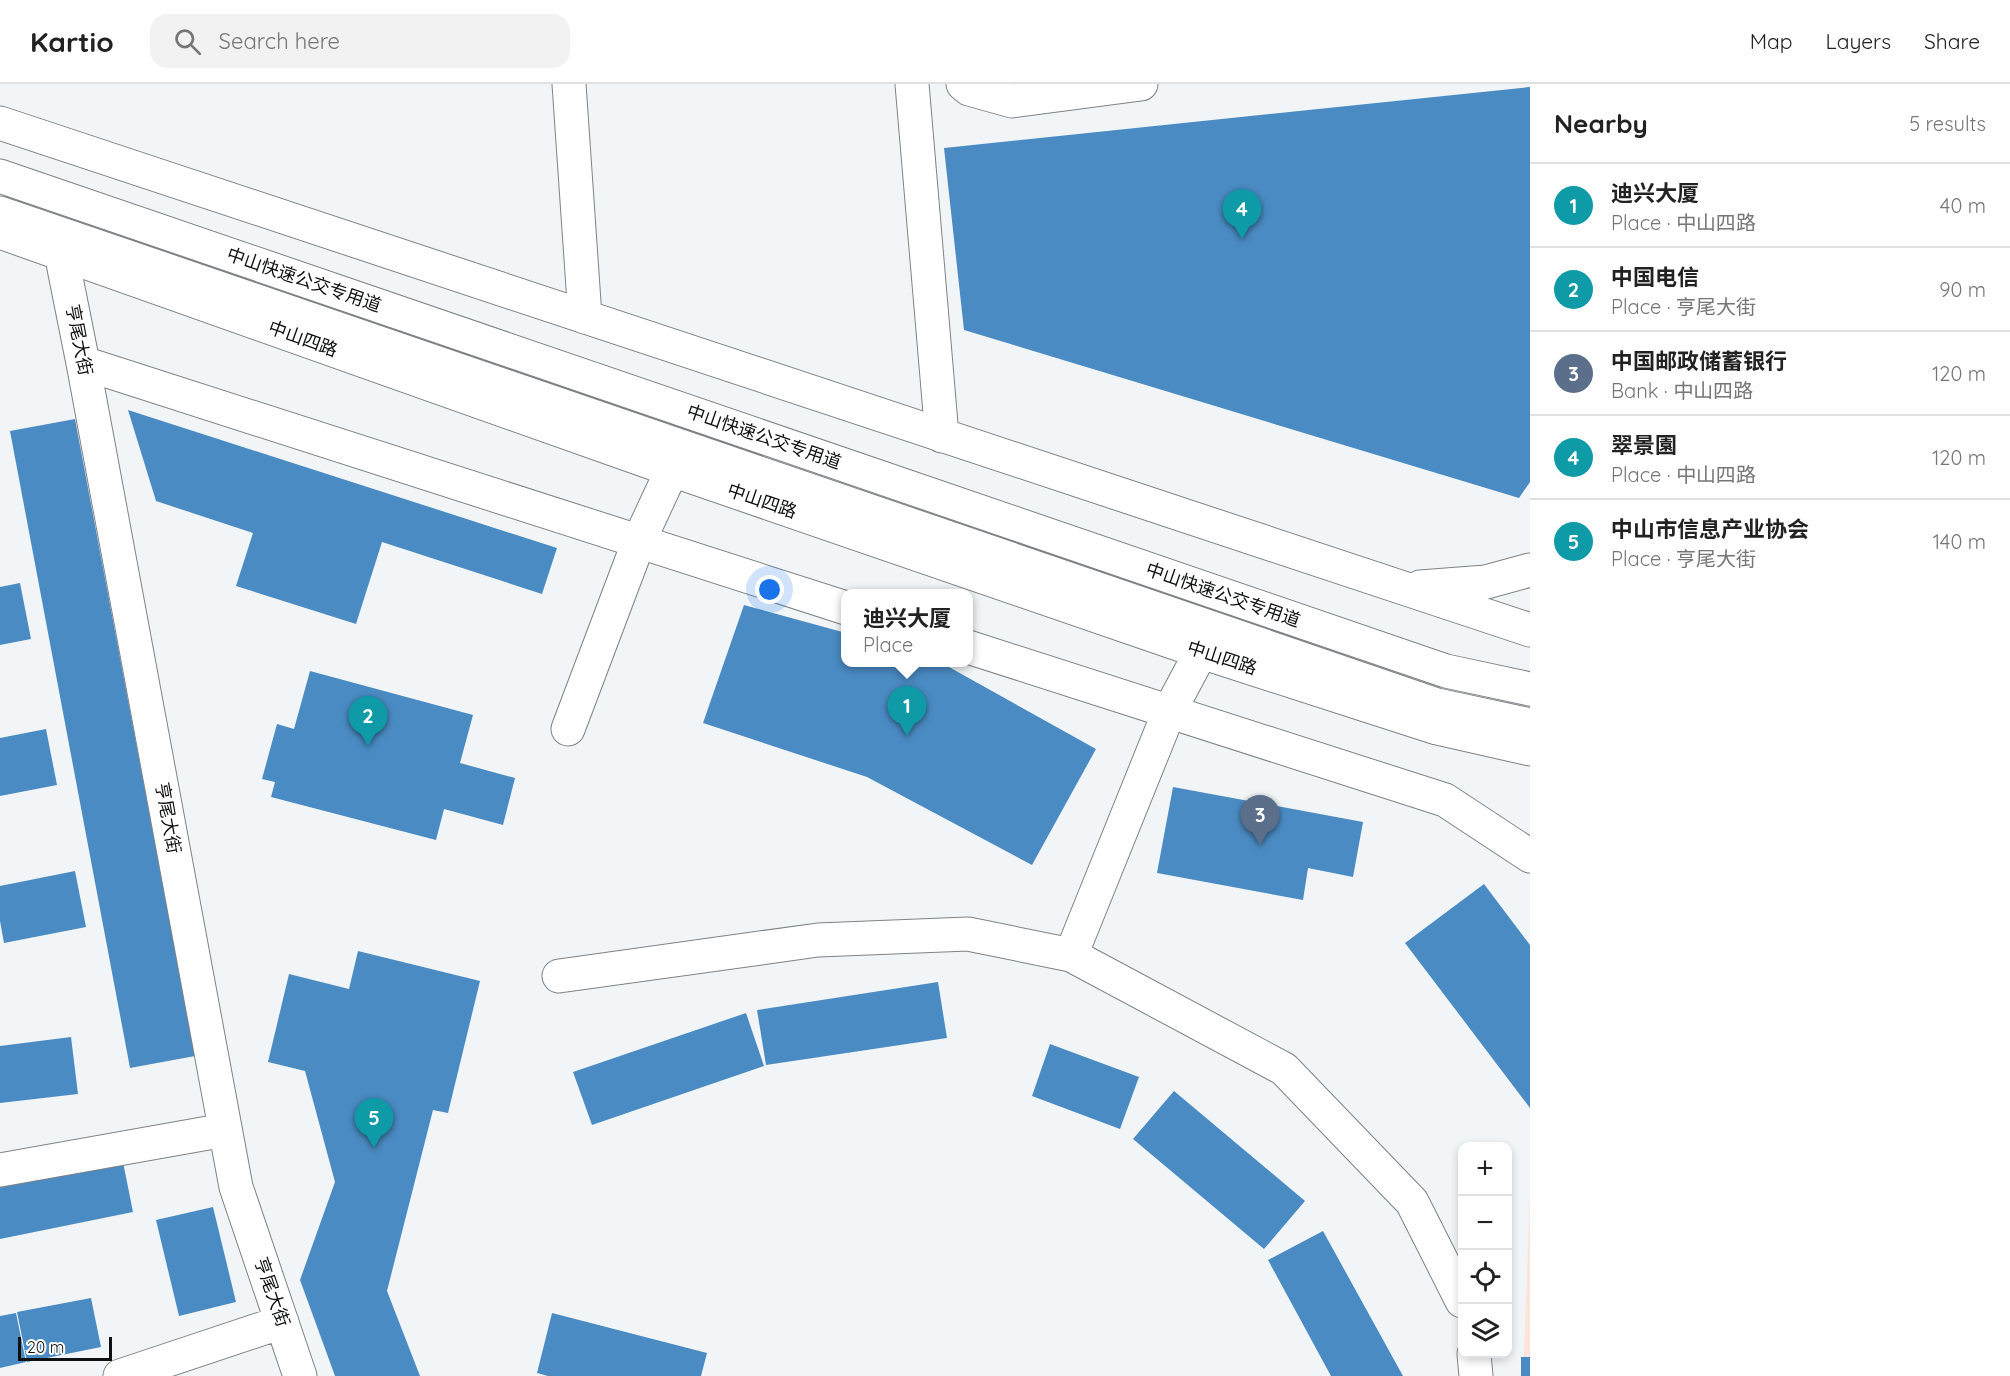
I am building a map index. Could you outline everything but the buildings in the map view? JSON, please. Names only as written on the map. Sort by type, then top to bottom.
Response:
[{"type":"street","points":[[569,84],[585,317]]},
{"type":"street","points":[[912,84],[942,436]]},
{"type":"street","points":[[963,84],[969,89],[1012,101],[1141,84]]},
{"type":"street","points":[[0,123],[1530,630]]},
{"type":"street","name":"中山快速公交专用道","points":[[0,176],[1446,671],[1530,689]]},
{"type":"street","name":"中山快速公交专用道","points":[[2,220],[1425,702],[1530,725]]},
{"type":"street","name":"中山四路","points":[[2,220],[61,253],[672,470],[1201,652],[1437,728],[1530,749]]},
{"type":"street","name":"亨尾大街","points":[[61,253],[236,1188],[300,1376]]},
{"type":"street","points":[[83,363],[841,606]]},
{"type":"street","points":[[568,729],[639,541],[672,470]]},
{"type":"street","points":[[1406,589],[1486,582],[1530,570]]},
{"type":"street","points":[[973,648],[1446,800],[1530,856]]},
{"type":"street","points":[[1071,955],[1169,712],[1201,652]]},
{"type":"street","points":[[1437,728],[1530,766]]},
{"type":"street","points":[[560,976],[818,940],[968,934],[1071,955],[1284,1069],[1412,1202],[1458,1293]]},
{"type":"street","points":[[0,1170],[225,1130]]},
{"type":"street","points":[[120,1376],[282,1322]]},
{"type":"street","points":[[1474,1358],[1476,1376]]},
{"type":"shaded area","points":[[1530,1192],[1530,1376],[1523,1376]]},
{"type":"place","name":"翠景園","points":[[1242,239]]},
{"type":"place","name":"迪兴大厦","points":[[907,736]]},
{"type":"place","name":"中国电信","points":[[368,746]]},
{"type":"place","name":"中国邮政储蓄银行","points":[[1260,845]]},
{"type":"place","name":"中山市信息产业协会","points":[[374,1148]]}]
